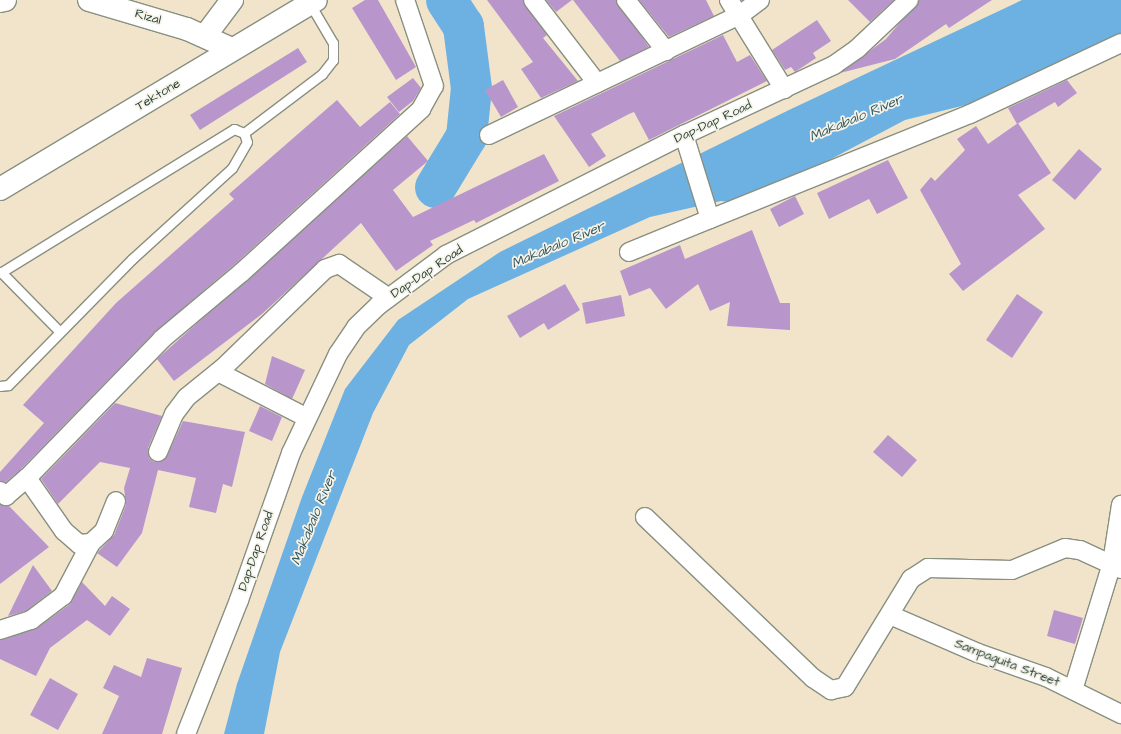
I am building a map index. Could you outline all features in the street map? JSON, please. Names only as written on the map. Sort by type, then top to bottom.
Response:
[{"type":"street","points":[[0,1],[5,0]]},
{"type":"street","name":"Rizal","points":[[89,0],[205,36],[232,49]]},
{"type":"street","points":[[205,36],[232,0]]},
{"type":"street","points":[[2,496],[27,478],[162,339],[241,273],[421,109],[434,86],[405,0]]},
{"type":"street","points":[[533,0],[597,83]]},
{"type":"street","points":[[626,0],[666,51]]},
{"type":"street","points":[[729,0],[740,15],[784,89]]},
{"type":"street","points":[[489,135],[740,15],[760,0]]},
{"type":"street","name":"Dap-Dap Road","points":[[186,734],[239,600],[291,453],[338,354],[356,327],[389,298],[446,255],[684,135],[834,65],[858,48],[909,0]]},
{"type":"street","name":"Tektone","points":[[0,189],[313,2]]},
{"type":"street","points":[[629,252],[708,213],[970,114],[1121,43]]},
{"type":"street","points":[[684,135],[708,213]]},
{"type":"street","points":[[158,452],[174,414],[187,397],[218,372],[325,269],[339,264],[389,298]]},
{"type":"street","points":[[218,372],[307,418]]},
{"type":"street","points":[[27,478],[72,540],[83,545],[91,543]]},
{"type":"street","points":[[0,630],[31,620],[63,596],[91,543],[104,531],[116,501]]},
{"type":"street","points":[[1073,690],[1116,566],[1121,505]]},
{"type":"street","points":[[645,517],[813,678],[831,690],[845,687],[911,579],[928,568],[1012,570],[1065,548],[1116,566]]},
{"type":"street","name":"Sampaguita Street","points":[[890,615],[1073,690],[1121,714]]},
{"type":"lane","points":[[244,133],[322,74],[333,60],[333,43],[313,2]]},
{"type":"lane","points":[[0,386],[8,385],[59,331],[232,168],[243,154],[247,142],[244,133],[234,129],[0,272],[59,331]]},
{"type":"water","name":"Makabalo River","points":[[1022,0],[1121,0],[1121,35],[986,100],[905,120],[746,204],[721,201],[650,217],[468,299],[409,345],[373,413],[280,652],[264,734],[224,734],[237,684],[302,497],[345,389],[398,320],[500,252],[789,110]]},
{"type":"building","points":[[365,0],[378,0],[416,67],[396,80],[352,8]]},
{"type":"building","points":[[487,0],[523,0],[547,35],[543,38],[578,81],[541,98],[521,69],[533,62]]},
{"type":"building","points":[[546,0],[572,0],[556,12]]},
{"type":"building","points":[[573,0],[616,0],[649,47],[620,61]]},
{"type":"building","points":[[639,0],[706,0],[714,16],[669,37]]},
{"type":"building","points":[[848,0],[894,0],[870,22]]},
{"type":"building","points":[[919,0],[992,0],[949,28],[946,24],[895,59],[840,73],[886,39]]},
{"type":"building","points":[[817,20],[831,41],[813,53],[816,58],[795,72],[791,67],[785,70],[772,50]]},
{"type":"building","points":[[723,35],[737,62],[750,55],[767,81],[649,140],[634,112],[629,114],[591,134],[606,156],[589,167],[554,116]]},
{"type":"building","points":[[298,48],[307,62],[200,130],[190,115]]},
{"type":"building","points":[[413,78],[421,88],[413,101],[399,112],[387,97]]},
{"type":"building","points":[[503,80],[518,107],[501,117],[485,90]]},
{"type":"building","points":[[1067,80],[1077,93],[1058,107],[1055,102],[1017,124],[1008,108]]},
{"type":"building","points":[[337,100],[360,127],[390,102],[400,114],[234,265],[155,332],[20,470],[6,482],[0,481],[0,472],[44,423],[23,405],[116,303],[234,199],[229,194]]},
{"type":"building","points":[[1018,123],[1051,173],[1018,195],[1045,229],[963,291],[949,274],[961,264],[920,190],[931,177],[935,181],[965,150],[957,139],[976,126],[988,144]]},
{"type":"building","points":[[407,136],[428,161],[393,190],[413,217],[544,154],[559,181],[476,223],[474,220],[430,241],[433,245],[396,271],[361,223],[262,314],[174,381],[157,359]]},
{"type":"building","points":[[1079,149],[1102,169],[1075,200],[1052,180]]},
{"type":"building","points":[[888,160],[908,198],[877,214],[869,199],[829,219],[817,193]]},
{"type":"building","points":[[795,196],[804,214],[779,227],[770,209]]},
{"type":"building","points":[[752,230],[780,303],[790,303],[790,330],[727,326],[730,302],[710,311],[698,284],[666,309],[650,288],[629,296],[620,271],[680,245],[685,259]]},
{"type":"building","points":[[565,284],[580,310],[548,330],[544,323],[520,338],[507,316]]},
{"type":"building","points":[[1017,294],[1043,312],[1012,358],[986,340]]},
{"type":"building","points":[[621,295],[625,316],[586,324],[582,303]]},
{"type":"building","points":[[272,356],[305,370],[292,399],[265,384]]},
{"type":"building","points":[[115,403],[162,416],[148,448],[149,458],[154,462],[167,456],[183,421],[245,432],[232,487],[223,484],[216,513],[189,507],[196,478],[158,470],[142,533],[117,567],[97,553],[114,535],[126,505],[124,488],[130,468],[100,462],[58,504],[41,479]]},
{"type":"building","points":[[260,406],[282,417],[272,441],[249,431]]},
{"type":"building","points":[[888,435],[917,460],[902,477],[873,452]]},
{"type":"building","points":[[0,504],[9,506],[49,547],[0,584]]},
{"type":"building","points":[[33,565],[52,591],[26,611],[8,616]]},
{"type":"building","points":[[82,582],[105,606],[112,596],[130,609],[110,636],[87,620],[50,648],[36,676],[0,659],[0,640],[37,628],[70,604]]},
{"type":"building","points":[[1054,610],[1083,618],[1075,644],[1047,636]]},
{"type":"building","points":[[147,658],[182,668],[162,734],[102,734],[119,696],[103,688],[114,665],[141,677]]},
{"type":"building","points":[[50,678],[78,694],[58,730],[30,715]]},
{"type":"waterway","points":[[435,187],[466,136],[471,88],[463,26],[446,0]]}]
